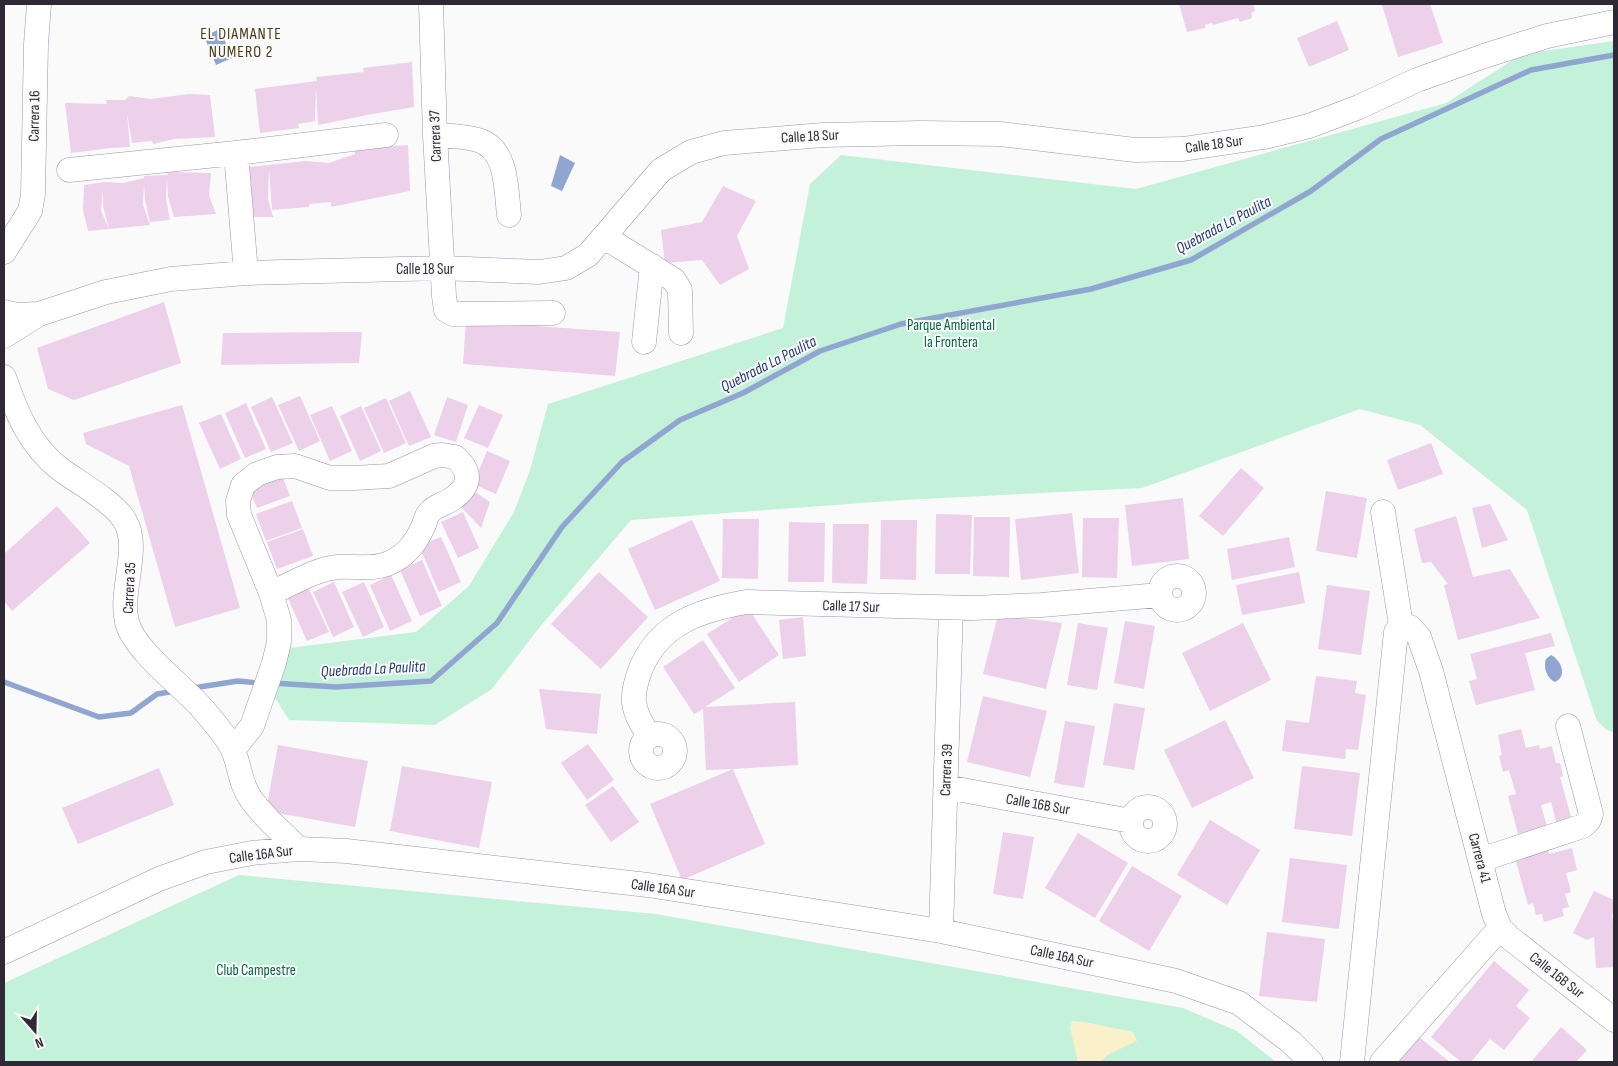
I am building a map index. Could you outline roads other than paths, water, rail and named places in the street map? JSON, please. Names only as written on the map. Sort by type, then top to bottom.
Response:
[{"type":"street","name":"Carrera 16","points":[[4,252],[13,228],[30,211],[39,4]]},
{"type":"street","name":"Carrera 37","points":[[431,4],[435,135],[446,310],[452,314],[554,313]]},
{"type":"street","name":"Calle 18 Sur","points":[[4,336],[39,314],[106,292],[172,279],[246,273],[442,268],[539,272],[566,268],[588,255],[661,170],[691,152],[724,143],[823,135],[1000,134],[1134,150],[1183,149],[1264,137],[1309,126],[1359,107],[1417,80],[1484,56],[1547,36],[1614,22]]},
{"type":"street","points":[[69,170],[236,154],[386,135]]},
{"type":"street","points":[[435,135],[480,141],[494,150],[503,166],[509,215]]},
{"type":"street","points":[[236,154],[246,273]]},
{"type":"street","points":[[604,237],[674,280],[680,290],[681,333]]},
{"type":"street","points":[[644,342],[652,266]]},
{"type":"street","name":"Calle 18 Sur","points":[[4,312],[17,315],[39,314]]},
{"type":"street","name":"Carrera 35","points":[[4,377],[8,404],[41,452],[116,509],[126,522],[131,538],[130,567],[125,606],[127,623],[147,654],[216,726],[233,750],[240,778],[251,799],[298,849]]},
{"type":"street","points":[[233,750],[252,726],[272,671],[279,642],[279,620],[271,593],[239,515],[238,501],[243,485],[257,474],[277,467],[295,466],[330,478],[389,476],[424,460],[442,455],[455,456],[466,470],[468,478],[466,485],[452,500],[429,512],[415,543],[402,557],[386,565],[364,568],[338,567],[318,572],[271,593]]},
{"type":"street","points":[[1352,1062],[1396,632],[1401,626],[1383,512]]},
{"type":"street","name":"Calle 17 Sur","points":[[649,736],[637,717],[633,700],[636,680],[646,657],[659,640],[675,626],[695,615],[717,607],[746,602],[951,608],[1041,606],[1160,595]]},
{"type":"street","name":"Carrera 39","points":[[942,931],[951,608]]},
{"type":"street","name":"Carrera 41","points":[[1401,626],[1410,627],[1419,637],[1431,671],[1494,914],[1500,928]]},
{"type":"street","points":[[1480,860],[1583,826],[1589,820],[1591,814],[1568,726]]},
{"type":"street","name":"Calle 16B Sur","points":[[946,787],[1131,821]]},
{"type":"street","name":"Calle 16A Sur","points":[[4,952],[158,879],[206,862],[252,853],[298,849],[346,851],[648,884],[942,931],[1176,981],[1240,1003],[1291,1042],[1311,1062]]},
{"type":"street","points":[[1382,1062],[1500,928]]},
{"type":"street","name":"Calle 16B Sur","points":[[1500,928],[1510,938],[1614,1020]]},
{"type":"water","points":[[220,29],[232,58],[216,65],[204,36]]},
{"type":"water","points":[[560,155],[575,163],[562,191],[551,186]]},
{"type":"water","points":[[1551,655],[1558,660],[1562,668],[1561,676],[1555,682],[1550,678],[1545,669],[1546,659]]},
{"type":"waterway","name":"Quebrada La Paulita","points":[[272,683],[336,687],[431,681],[497,623],[562,527],[622,462],[680,420],[743,393],[820,351],[901,324],[1091,289],[1191,260],[1311,191],[1381,139],[1531,70],[1614,55]]},
{"type":"waterway","name":"Quebrada La Paulita","points":[[193,688],[238,681],[260,683]]},
{"type":"waterway","name":"Quebrada La Paulita","points":[[4,682],[99,717],[131,713],[157,694],[176,691]]},
{"type":"district","name":"EL DIAMANTE NUMERO 2","points":[[241,42]]},
{"type":"park label","name":"Parque Ambiental la Frontera","points":[[951,334]]},
{"type":"park label","name":"Club Campestre","points":[[256,970]]}]
